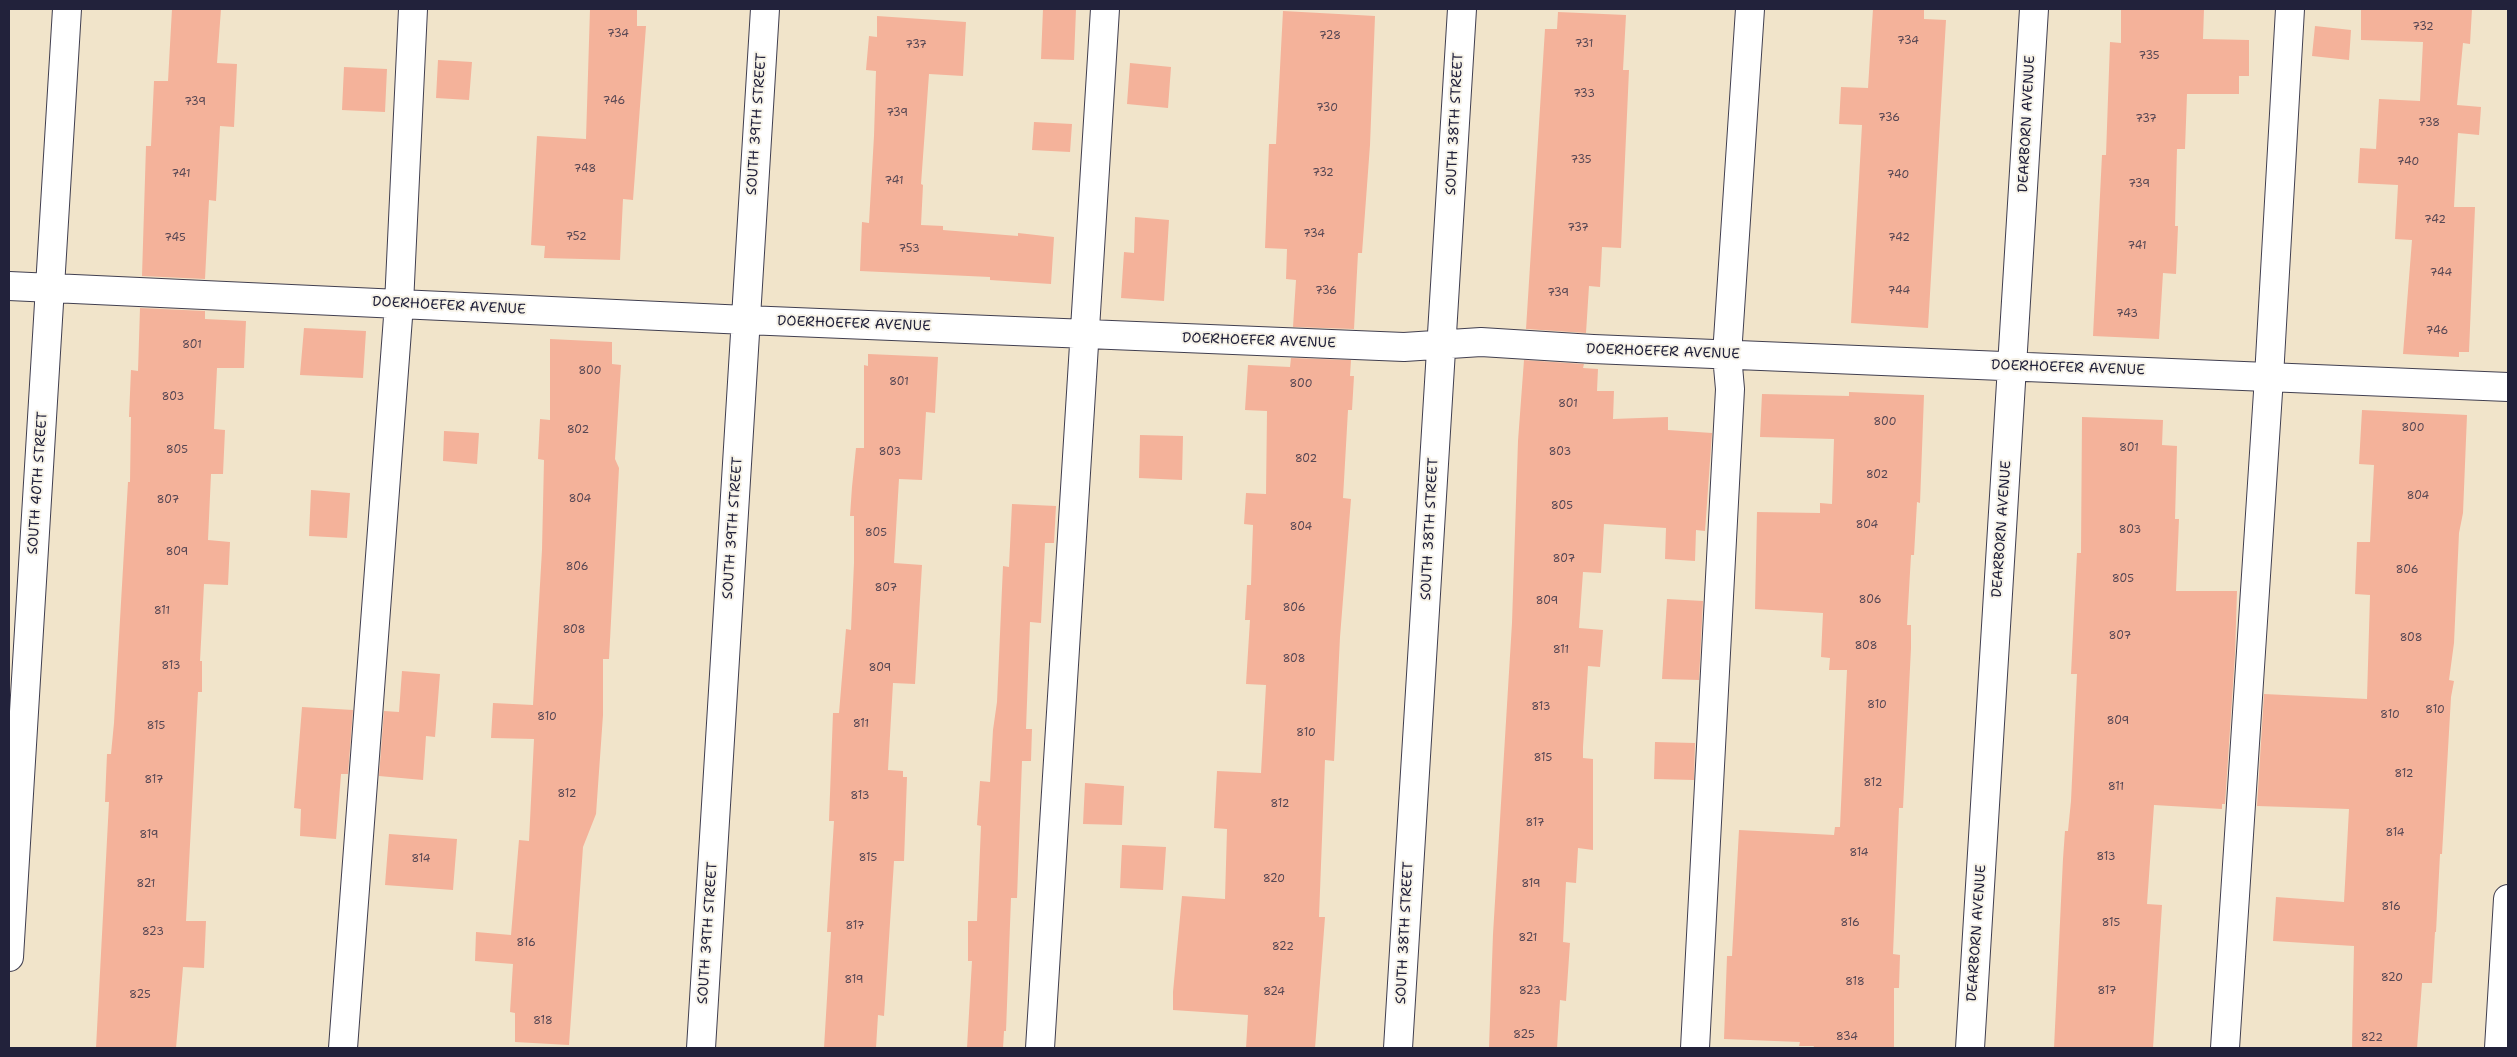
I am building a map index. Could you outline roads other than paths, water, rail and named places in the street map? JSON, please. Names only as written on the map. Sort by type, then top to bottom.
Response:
[{"type":"street","name":"SOUTH 40TH STREET","points":[[9,957],[67,9]]},
{"type":"street","points":[[344,1048],[399,304],[413,9]]},
{"type":"street","name":"SOUTH 39TH STREET","points":[[701,1048],[765,9]]},
{"type":"street","points":[[1040,1048],[1083,334],[1105,9]]},
{"type":"street","name":"SOUTH 38TH STREET","points":[[1398,1048],[1462,9]]},
{"type":"street","points":[[1694,1048],[1730,389],[1727,355],[1750,9]]},
{"type":"street","name":"DEARBORN AVENUE","points":[[1970,1048],[2034,9]]},
{"type":"street","points":[[2224,1048],[2269,377],[2290,9]]},
{"type":"street","name":"DOERHOEFER AVENUE","points":[[9,286],[746,320],[1404,347],[1481,342],[1727,355],[2508,387]]},
{"type":"street","points":[[2499,1048],[2508,899]]}]
